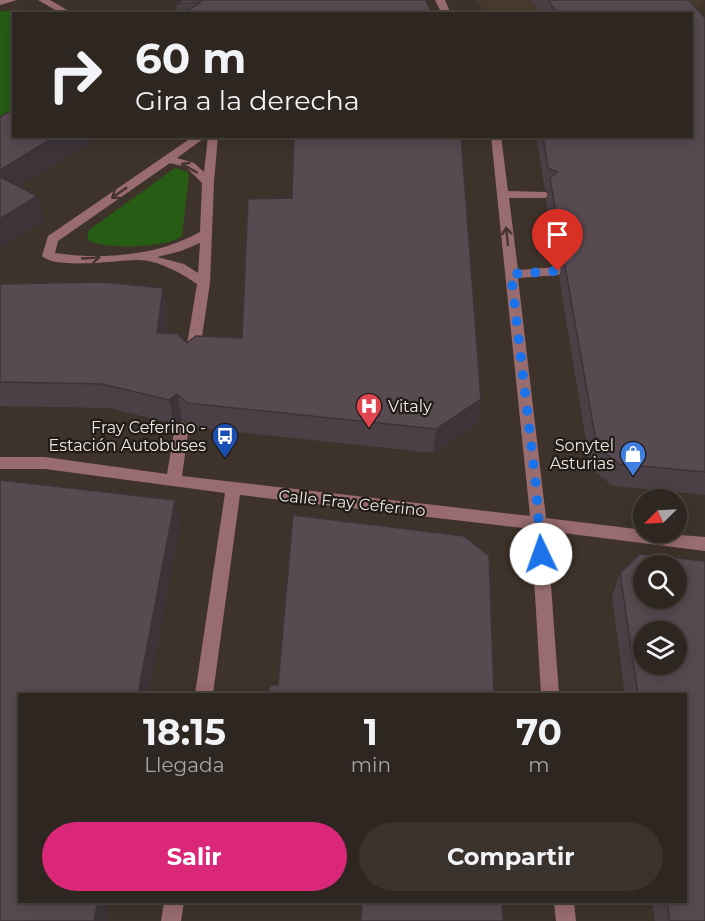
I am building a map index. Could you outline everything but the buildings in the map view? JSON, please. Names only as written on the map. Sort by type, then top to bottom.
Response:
[{"type":"street","points":[[0,2],[12,0]]},
{"type":"street","points":[[43,0],[66,12]]},
{"type":"street","points":[[199,138],[52,239],[48,256],[85,259],[135,256],[178,248],[206,234]]},
{"type":"street","points":[[191,360],[204,283],[208,182],[213,138]]},
{"type":"street","points":[[496,138],[539,524],[550,693]]},
{"type":"street","points":[[167,159],[190,165],[208,182]]},
{"type":"street","points":[[503,194],[546,195]]},
{"type":"street","points":[[135,256],[163,260],[180,267],[204,283]]},
{"type":"street","points":[[511,274],[558,271]]},
{"type":"street","points":[[174,480],[182,426]]},
{"type":"street","name":"Calle Fray Ceferino","points":[[0,463],[45,463],[233,489],[705,544]]},
{"type":"street","points":[[204,693],[233,489]]},
{"type":"street","points":[[171,921],[174,903]]},
{"type":"street","points":[[564,903],[566,921]]},
{"type":"shaded area","points":[[477,0],[705,0],[693,13],[484,12]]},
{"type":"green space","points":[[14,10],[17,12],[12,12],[12,125],[0,132],[0,12]]},
{"type":"green space","points":[[175,168],[187,171],[189,175],[182,236],[163,243],[135,246],[107,245],[87,240],[89,230]]},
{"type":"place","name":"Vitaly","points":[[369,429]]},
{"type":"place","name":"Fray Ceferino - Estación Autobuses","points":[[225,459]]},
{"type":"place","name":"Sonytel Asturias","points":[[633,477]]},
{"type":"route","points":[[541,554],[536,486],[511,274],[558,271]]}]
